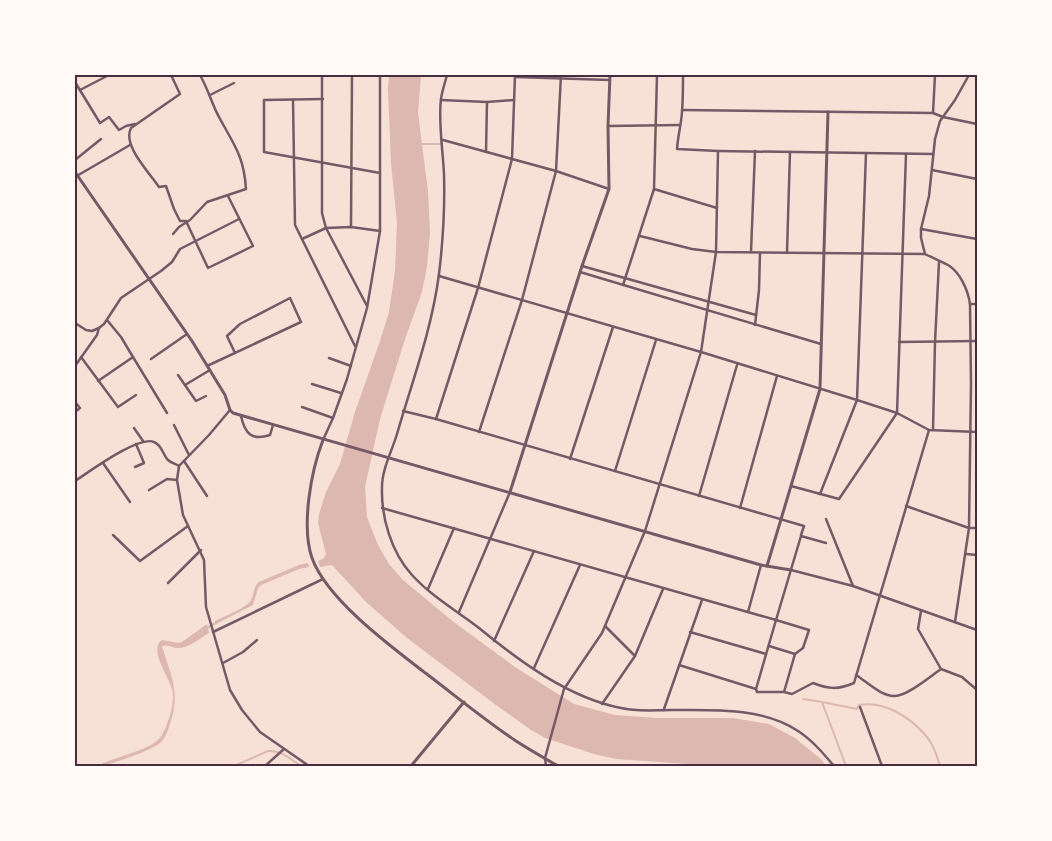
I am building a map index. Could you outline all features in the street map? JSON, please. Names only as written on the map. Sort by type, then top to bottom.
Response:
[{"type":"street","points":[[80,90],[109,75]]},
{"type":"street","points":[[171,75],[180,94],[136,124],[129,131],[130,145],[159,187],[166,186],[180,221],[186,221]]},
{"type":"street","points":[[173,234],[207,202],[246,189],[237,148],[219,117],[200,75]]},
{"type":"street","points":[[322,75],[322,213],[326,228],[368,308]]},
{"type":"street","points":[[351,227],[352,75]]},
{"type":"street","points":[[380,75],[380,231],[368,308],[342,393],[323,440],[311,488],[307,533],[312,558],[316,568],[331,590],[374,633],[516,740],[558,766]]},
{"type":"street","points":[[446,75],[440,118],[443,140],[444,209],[439,276],[417,368],[383,474],[382,508],[393,543],[401,559],[412,575],[428,589],[494,641],[564,689],[602,704],[623,709],[712,710],[769,718],[798,731],[816,746],[834,766]]},
{"type":"street","points":[[458,612],[510,492],[580,272],[609,189],[608,126],[610,75]]},
{"type":"street","points":[[623,285],[654,188],[657,75]]},
{"type":"street","points":[[683,75],[682,110],[677,149],[933,154]]},
{"type":"street","points":[[933,113],[934,75]]},
{"type":"street","points":[[925,254],[921,229],[929,196],[935,140],[943,117],[969,75]]},
{"type":"street","points":[[436,419],[478,288],[512,160],[515,76],[610,80]]},
{"type":"street","points":[[479,432],[522,300],[556,171],[561,77]]},
{"type":"street","points":[[75,82],[100,123],[109,117],[118,130],[136,124]]},
{"type":"street","points":[[210,95],[234,83]]},
{"type":"street","points":[[323,99],[264,100],[264,152],[380,173]]},
{"type":"street","points":[[293,100],[294,219],[301,239],[356,347]]},
{"type":"street","points":[[441,100],[488,102],[514,100]]},
{"type":"street","points":[[486,152],[488,102]]},
{"type":"street","points":[[682,110],[933,113],[977,124]]},
{"type":"street","points":[[767,566],[779,520],[820,389],[828,112]]},
{"type":"street","points":[[608,126],[680,125]]},
{"type":"street","points":[[75,160],[102,139]]},
{"type":"street","points":[[443,140],[556,171],[609,189]]},
{"type":"street","points":[[77,176],[130,145]]},
{"type":"street","points":[[546,766],[544,758],[547,753],[562,693],[606,626],[645,531],[701,352],[716,252],[718,151]]},
{"type":"street","points":[[751,252],[755,151]]},
{"type":"street","points":[[787,252],[790,152]]},
{"type":"street","points":[[820,494],[857,400],[866,153]]},
{"type":"street","points":[[790,486],[839,499],[897,413],[906,154]]},
{"type":"street","points":[[931,170],[977,180]]},
{"type":"street","points":[[75,172],[187,334],[225,395],[230,410],[240,416],[761,565],[791,570],[853,586],[977,630]]},
{"type":"street","points":[[654,188],[717,208]]},
{"type":"street","points":[[186,221],[208,268],[252,246],[228,196]]},
{"type":"street","points":[[75,323],[86,330],[92,331],[98,328],[107,320],[121,298],[172,262],[180,249],[239,218]]},
{"type":"street","points":[[301,239],[326,228],[351,227],[380,231]]},
{"type":"street","points":[[921,229],[977,239]]},
{"type":"street","points":[[640,236],[692,250],[716,252],[925,254],[954,270],[968,294],[970,304],[969,528],[955,622]]},
{"type":"street","points":[[755,325],[760,252]]},
{"type":"street","points":[[933,430],[939,262]]},
{"type":"street","points":[[582,266],[756,315]]},
{"type":"street","points":[[580,272],[821,344]]},
{"type":"street","points":[[439,276],[701,352],[737,365],[857,400],[897,413],[929,430],[977,432]]},
{"type":"street","points":[[185,385],[235,353],[302,322],[290,298],[240,324],[227,336],[235,353]]},
{"type":"street","points":[[970,304],[977,304]]},
{"type":"street","points":[[107,320],[121,337],[167,413]]},
{"type":"street","points":[[570,458],[613,327]]},
{"type":"street","points":[[75,366],[97,335],[98,328]]},
{"type":"street","points":[[151,358],[187,334]]},
{"type":"street","points":[[615,471],[656,340]]},
{"type":"street","points":[[899,342],[977,341]]},
{"type":"street","points":[[81,357],[118,408],[136,395]]},
{"type":"street","points":[[98,381],[133,357]]},
{"type":"street","points":[[330,358],[351,366]]},
{"type":"street","points":[[699,496],[737,365]]},
{"type":"street","points":[[178,376],[196,402],[206,396]]},
{"type":"street","points":[[740,508],[777,376]]},
{"type":"street","points":[[312,384],[342,393]]},
{"type":"street","points":[[75,402],[80,408],[75,412]]},
{"type":"street","points":[[302,407],[333,418]]},
{"type":"street","points":[[230,410],[179,466],[177,480],[183,515],[204,560],[206,607],[230,690],[242,710],[260,732],[309,766]]},
{"type":"street","points":[[403,411],[615,471],[659,486],[804,526],[756,689]]},
{"type":"street","points":[[240,416],[246,430],[254,438],[259,439],[270,435],[273,424]]},
{"type":"street","points":[[174,425],[189,455]]},
{"type":"street","points":[[134,428],[143,442]]},
{"type":"street","points":[[679,664],[756,689],[757,692],[784,692],[792,694],[812,682],[827,689],[854,683],[929,430]]},
{"type":"street","points":[[75,481],[136,444],[143,442],[154,441],[168,460],[179,466]]},
{"type":"street","points":[[135,467],[144,463],[136,444]]},
{"type":"street","points":[[184,461],[207,496]]},
{"type":"street","points":[[103,463],[130,502]]},
{"type":"street","points":[[149,490],[167,479],[177,480]]},
{"type":"street","points":[[906,506],[969,528],[977,528]]},
{"type":"street","points":[[382,508],[809,630],[803,648],[795,654],[784,692]]},
{"type":"street","points":[[826,519],[853,586]]},
{"type":"street","points":[[113,535],[140,562],[188,526]]},
{"type":"street","points":[[428,589],[454,528]]},
{"type":"street","points":[[801,536],[826,543]]},
{"type":"street","points":[[168,583],[200,550]]},
{"type":"street","points":[[494,641],[534,551]]},
{"type":"street","points":[[966,554],[977,555]]},
{"type":"street","points":[[534,668],[580,565]]},
{"type":"street","points":[[748,612],[761,565]]},
{"type":"street","points":[[213,632],[323,579]]},
{"type":"street","points":[[602,704],[634,656],[663,589]]},
{"type":"street","points":[[664,710],[702,600]]},
{"type":"street","points":[[921,611],[918,629],[941,669],[962,677],[977,690]]},
{"type":"street","points":[[606,626],[634,656]]},
{"type":"street","points":[[690,632],[766,654]]},
{"type":"street","points":[[223,663],[243,652],[257,640]]},
{"type":"street","points":[[768,646],[795,654]]},
{"type":"street","points":[[856,675],[885,694],[895,696],[905,693],[941,669]]},
{"type":"street","points":[[411,766],[464,702]]},
{"type":"street","points":[[860,707],[882,766]]},
{"type":"street","points":[[265,766],[283,749]]},
{"type":"shaded area","points":[[389,75],[421,75],[418,113],[428,191],[430,233],[427,267],[422,292],[380,419],[365,487],[367,517],[378,545],[389,564],[403,580],[455,623],[515,667],[574,704],[615,715],[657,718],[733,718],[769,724],[795,738],[822,760],[826,766],[701,765],[616,759],[545,738],[496,705],[407,638],[365,601],[332,565],[320,567],[318,561],[324,558],[326,554],[318,523],[319,514],[326,492],[340,464],[355,412],[380,341],[389,312],[395,271],[397,223],[391,163]]},
{"type":"shaded area","points":[[308,563],[309,567],[299,569],[261,585],[258,588],[253,605],[216,624],[215,621],[249,603],[259,582]]},
{"type":"shaded area","points":[[207,624],[209,633],[191,645],[183,648],[162,646],[175,693],[173,713],[168,731],[163,740],[143,752],[104,766],[97,766],[145,748],[158,740],[165,730],[170,716],[173,694],[158,656],[158,644],[162,640],[182,642]]},
{"type":"waterway","points":[[422,144],[440,144]]},
{"type":"waterway","points":[[205,629],[216,623]]},
{"type":"waterway","points":[[803,699],[822,702]]},
{"type":"waterway","points":[[846,766],[822,702],[857,709],[859,705],[878,705],[897,712],[913,723],[927,737],[940,766]]},
{"type":"waterway","points":[[234,766],[268,751],[282,753],[301,766]]}]
